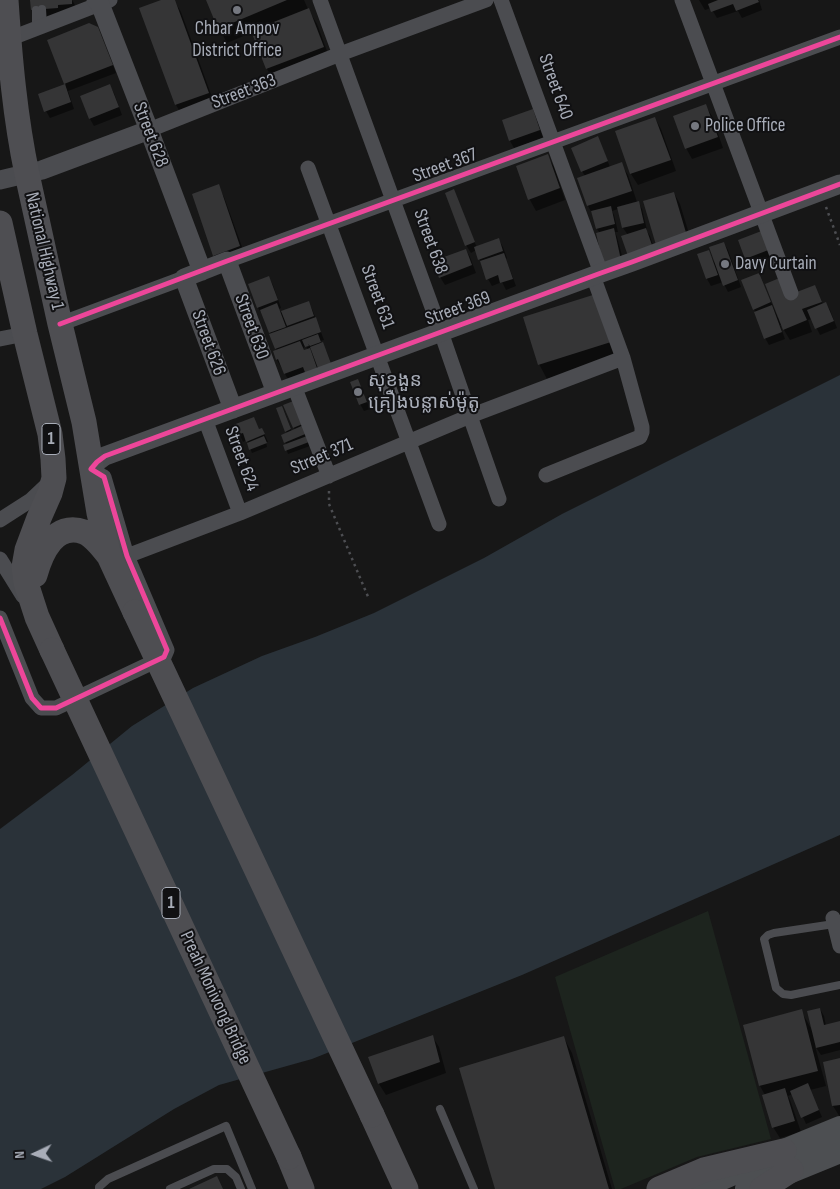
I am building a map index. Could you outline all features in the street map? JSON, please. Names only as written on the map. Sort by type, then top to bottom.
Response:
[{"type":"highway","name":"National Highway 1","points":[[6,0],[13,89],[22,151],[60,324],[84,422],[99,513],[118,556],[135,612],[406,1189]]},
{"type":"highway","name":"National Highway 1","points":[[0,223],[50,434],[54,478],[50,493],[27,550],[24,567],[26,583],[37,617],[52,650]]},
{"type":"highway","points":[[37,617],[33,598],[36,573],[41,556],[48,544],[59,534],[73,530],[84,532],[118,556]]},
{"type":"highway","name":"Preah Monivong Bridge","points":[[52,650],[289,1157],[302,1189]]},
{"type":"highway","points":[[659,1189],[704,1170],[788,1160]]},
{"type":"highway","points":[[762,1189],[788,1160]]},
{"type":"main road","points":[[747,1189],[788,1160],[840,1128]]},
{"type":"main road","points":[[699,1188],[788,1160],[840,1151]]},
{"type":"street","name":"Street 638","points":[[320,0],[442,332],[499,499]]},
{"type":"street","name":"Street 363","points":[[0,180],[42,170],[149,130],[340,54],[486,0]]},
{"type":"street","name":"Street 640","points":[[501,0],[554,142],[623,358],[642,427],[640,437],[546,474]]},
{"type":"street","points":[[682,0],[791,293]]},
{"type":"street","points":[[9,39],[102,1]]},
{"type":"street","name":"Street 628","points":[[102,1],[202,271]]},
{"type":"street","name":"Street 367","points":[[60,324],[840,37]]},
{"type":"street","name":"Street 631","points":[[308,168],[439,524]]},
{"type":"street","name":"Street 369","points":[[91,469],[105,456],[840,184]]},
{"type":"street","name":"Street 630","points":[[227,261],[276,393]]},
{"type":"street","name":"Street 626","points":[[184,278],[233,409]]},
{"type":"street","points":[[0,339],[25,334]]},
{"type":"street","name":"Street 371","points":[[118,556],[240,513],[470,416],[623,358]]},
{"type":"street","points":[[294,386],[329,476]]},
{"type":"street","name":"Street 624","points":[[205,419],[240,513]]},
{"type":"street","points":[[0,520],[31,500],[54,478]]},
{"type":"street","points":[[0,618],[32,698],[41,708],[56,708],[164,657],[166,650],[118,556]]},
{"type":"street","points":[[0,559],[37,617]]},
{"type":"street","points":[[833,921],[840,946]]},
{"type":"lane","points":[[39,9],[40,27]]},
{"type":"lane","points":[[833,921],[774,933],[764,939],[776,988],[783,994],[791,995],[840,985]]},
{"type":"lane","points":[[440,1108],[474,1189]]},
{"type":"lane","points":[[99,1189],[108,1179],[226,1126],[252,1189]]},
{"type":"lane","points":[[170,1189],[214,1169],[227,1169],[236,1177],[241,1189]]},
{"type":"path","points":[[820,192],[840,245]]},
{"type":"path","points":[[329,476],[329,504],[369,599]]},
{"type":"shaded area","points":[[840,375],[840,835],[522,975],[312,1059],[219,1085],[174,1109],[65,1177],[41,1189],[0,1189],[0,829],[72,775],[132,726],[193,688],[262,656],[374,613],[484,558],[562,514]]},
{"type":"shaded area","points":[[708,911],[771,1139],[697,1157],[621,1189],[615,1189],[555,977]]},
{"type":"building","points":[[30,0],[72,0],[72,4],[58,5],[58,8],[31,10]]},
{"type":"building","points":[[161,0],[175,0],[209,93],[175,105],[139,8]]},
{"type":"building","name":"Chbar Ampov District Office","points":[[206,0],[287,0],[218,29]]},
{"type":"building","points":[[718,0],[758,0],[759,2],[736,11],[733,4],[711,12],[708,4]]},
{"type":"building","points":[[309,8],[324,47],[266,69],[251,31]]},
{"type":"building","points":[[89,23],[98,27],[113,65],[64,84],[47,40]]},
{"type":"building","points":[[65,84],[71,102],[44,112],[38,94]]},
{"type":"building","points":[[110,84],[119,107],[89,119],[80,96]]},
{"type":"building","name":"Police Office","points":[[706,104],[718,137],[685,149],[673,116]]},
{"type":"building","points":[[533,109],[540,130],[509,141],[502,120]]},
{"type":"building","points":[[655,117],[671,160],[630,174],[615,131]]},
{"type":"building","points":[[598,136],[608,161],[581,172],[571,148]]},
{"type":"building","points":[[548,154],[560,188],[528,200],[516,166]]},
{"type":"building","points":[[622,162],[632,191],[587,206],[577,178]]},
{"type":"building","points":[[219,184],[240,246],[213,256],[192,194]]},
{"type":"building","points":[[454,189],[475,242],[465,246],[445,193]]},
{"type":"building","points":[[674,192],[687,236],[656,245],[643,201]]},
{"type":"building","points":[[639,201],[644,223],[622,228],[617,207]]},
{"type":"building","points":[[611,206],[615,224],[596,229],[591,211]]},
{"type":"building","points":[[614,228],[621,260],[603,264],[596,233]]},
{"type":"building","points":[[646,228],[653,248],[628,256],[621,236]]},
{"type":"building","points":[[764,230],[771,249],[745,259],[738,240]]},
{"type":"building","points":[[499,238],[503,251],[478,260],[474,247]]},
{"type":"building","points":[[724,242],[738,280],[723,286],[709,247]]},
{"type":"building","points":[[466,249],[472,265],[439,278],[433,261]]},
{"type":"building","points":[[709,250],[718,275],[706,279],[697,254]]},
{"type":"building","points":[[504,253],[513,279],[500,283],[498,275],[486,280],[480,261]]},
{"type":"building","points":[[759,273],[771,302],[753,310],[741,280]]},
{"type":"building","points":[[269,276],[278,300],[257,308],[248,284]]},
{"type":"building","points":[[782,277],[789,295],[815,285],[822,302],[802,309],[807,320],[783,330],[765,284]]},
{"type":"building","points":[[596,294],[611,342],[538,365],[523,317]]},
{"type":"building","points":[[309,301],[314,316],[287,326],[281,311]]},
{"type":"building","points":[[826,302],[834,321],[815,329],[807,310]]},
{"type":"building","points":[[277,303],[286,327],[269,333],[260,310]]},
{"type":"building","points":[[772,305],[782,332],[764,339],[754,312]]},
{"type":"building","points":[[316,317],[321,332],[275,349],[269,334]]},
{"type":"building","points":[[318,334],[321,342],[310,346],[308,344],[309,346],[305,347],[302,340]]},
{"type":"building","points":[[300,341],[304,350],[310,348],[318,371],[306,375],[303,367],[284,374],[273,351]]},
{"type":"building","points":[[323,342],[332,366],[319,371],[310,347]]},
{"type":"building","name":"សុខងួន គ្រឿងបន្លាស់ម៉ូតូ","points":[[358,379],[367,402],[359,405],[350,382]]},
{"type":"building","points":[[296,400],[305,423],[293,428],[283,405]]},
{"type":"building","points":[[282,406],[291,429],[285,432],[276,408]]},
{"type":"building","points":[[254,417],[259,429],[262,428],[265,434],[246,442],[243,433],[237,435],[233,425]]},
{"type":"building","points":[[306,424],[310,432],[284,443],[281,435]]},
{"type":"building","points":[[264,436],[267,443],[249,450],[247,443]]},
{"type":"building","points":[[307,436],[309,442],[285,451],[283,445]]},
{"type":"building","points":[[820,1008],[824,1025],[840,1021],[840,1042],[816,1048],[807,1011]]},
{"type":"building","points":[[802,1009],[818,1071],[759,1086],[743,1025]]},
{"type":"building","points":[[433,1035],[440,1062],[378,1084],[368,1057]]},
{"type":"building","points":[[564,1036],[609,1189],[495,1189],[459,1068]]},
{"type":"building","points":[[840,1058],[840,1105],[832,1106],[823,1062]]},
{"type":"building","points":[[808,1083],[819,1110],[801,1118],[790,1091]]},
{"type":"building","points":[[785,1088],[795,1121],[772,1128],[762,1095]]},
{"type":"building","points":[[217,1176],[223,1189],[189,1189]]},
{"type":"cycle path","points":[[60,324],[840,37]]},
{"type":"cycle path","points":[[0,618],[32,698],[41,708],[56,708],[164,657],[167,650],[127,556],[104,477],[91,469],[105,456],[840,184]]},
{"type":"place","name":"Chbar Ampov District Office","points":[[237,10]]},
{"type":"place","name":"Police Office","points":[[695,126]]},
{"type":"place","name":"Davy Curtain","points":[[725,264]]},
{"type":"place","name":"សុខងួន គ្រឿងបន្លាស់ម៉ូតូ","points":[[358,392]]}]
